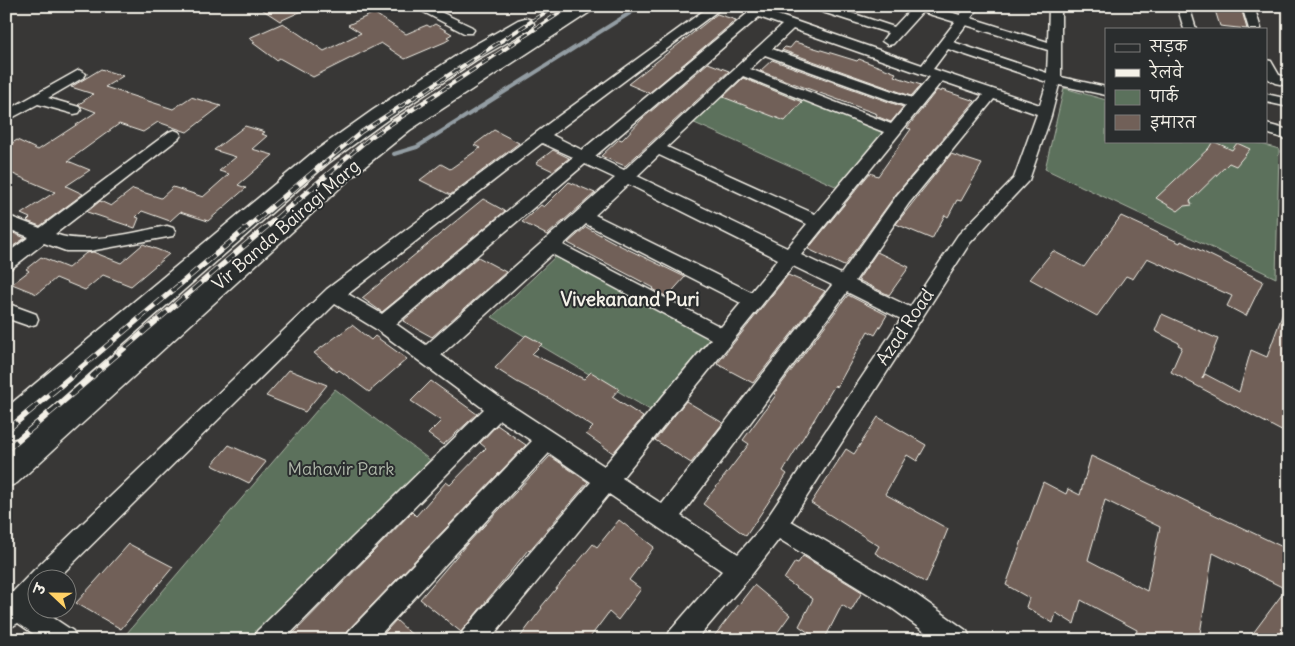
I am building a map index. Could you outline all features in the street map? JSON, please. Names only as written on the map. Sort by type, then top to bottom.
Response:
[{"type":"main road","name":"Vir Banda Bairagi Marg","points":[[6,427],[319,159],[380,115],[461,61],[555,6]]},
{"type":"main road","name":"Vir Banda Bairagi Marg","points":[[6,473],[346,171],[402,125],[587,6]]},
{"type":"street","points":[[418,6],[468,30]]},
{"type":"street","points":[[52,568],[291,332],[333,294],[541,136],[718,6]]},
{"type":"street","points":[[739,6],[1045,112]]},
{"type":"street","points":[[818,6],[897,32]]},
{"type":"street","points":[[846,15],[856,6]]},
{"type":"street","points":[[472,640],[606,481],[915,104],[946,44],[974,6]]},
{"type":"street","name":"Azad Road","points":[[679,640],[741,570],[775,524],[964,239],[1021,180],[1054,80],[1054,6]]},
{"type":"street","points":[[1183,6],[1190,28]]},
{"type":"street","points":[[1248,6],[1255,28]]},
{"type":"street","points":[[877,53],[919,7],[1054,48]]},
{"type":"street","points":[[383,324],[756,12]]},
{"type":"street","points":[[428,355],[584,216],[791,24]]},
{"type":"street","points":[[946,44],[1054,80],[1105,91]]},
{"type":"street","points":[[763,50],[915,104]]},
{"type":"street","points":[[742,70],[894,130]]},
{"type":"street","points":[[1268,70],[1273,78],[1289,82]]},
{"type":"street","points":[[6,117],[79,74]]},
{"type":"street","points":[[665,519],[844,283],[904,199],[992,93]]},
{"type":"street","points":[[37,98],[74,110]]},
{"type":"street","points":[[1268,98],[1289,103]]},
{"type":"street","points":[[1268,129],[1289,135]]},
{"type":"street","points":[[6,263],[174,135]]},
{"type":"street","points":[[541,136],[912,316]]},
{"type":"street","points":[[656,148],[818,222]]},
{"type":"street","points":[[584,216],[753,301]]},
{"type":"street","points":[[6,221],[58,244],[74,246],[167,232]]},
{"type":"street","points":[[550,245],[723,337]]},
{"type":"street","points":[[333,294],[383,324],[499,408],[741,570]]},
{"type":"street","points":[[6,310],[29,319]]},
{"type":"street","points":[[266,640],[499,408]]},
{"type":"street","points":[[358,640],[546,440]]},
{"type":"street","points":[[775,524],[902,600],[958,640]]},
{"type":"street","points":[[28,594],[11,612],[64,640]]},
{"type":"green space","points":[[741,73],[888,130],[842,189],[690,121]]},
{"type":"green space","points":[[1064,88],[1105,100],[1105,142],[1254,142],[1279,149],[1276,278],[1045,169]]},
{"type":"green space","points":[[559,253],[714,333],[650,410],[492,317]]},
{"type":"green space","name":"Mahavir Park","points":[[335,389],[430,460],[255,640],[121,640]]},
{"type":"building","points":[[257,6],[313,6],[280,21]]},
{"type":"building","points":[[1214,7],[1242,11],[1247,28],[1238,28],[1220,26]]},
{"type":"building","points":[[374,13],[406,34],[427,25],[430,27],[435,24],[452,34],[447,37],[450,39],[445,42],[405,59],[381,43],[313,77],[279,58],[276,60],[249,38],[283,23],[324,51],[361,33],[348,25]]},
{"type":"building","points":[[717,14],[736,20],[649,93],[628,84]]},
{"type":"building","points":[[795,42],[857,61],[859,59],[896,73],[894,76],[921,85],[911,96],[782,50],[785,47],[790,48]]},
{"type":"building","points":[[772,60],[903,107],[891,122],[876,116],[877,114],[760,71]]},
{"type":"building","points":[[708,63],[729,71],[625,166],[601,156],[619,139],[622,140],[643,118]]},
{"type":"building","points":[[101,69],[123,76],[105,87],[173,109],[191,97],[221,106],[187,132],[158,122],[143,132],[119,124],[68,161],[90,170],[66,186],[83,194],[40,226],[27,221],[30,218],[21,214],[55,192],[6,171],[6,147],[17,140],[38,150],[96,112],[78,105],[93,94],[71,87]]},
{"type":"building","points":[[743,78],[802,102],[785,121],[723,97]]},
{"type":"building","points":[[937,90],[975,101],[896,194],[844,266],[808,249],[870,173],[878,176],[911,129],[907,128]]},
{"type":"building","points":[[245,126],[265,132],[262,134],[267,136],[252,149],[273,155],[238,185],[246,188],[208,221],[180,212],[170,221],[142,211],[136,217],[139,218],[135,228],[87,212],[100,201],[111,206],[133,189],[161,198],[173,187],[203,197],[229,174],[219,171],[236,157],[214,150]]},
{"type":"building","points":[[494,130],[519,143],[450,195],[420,180],[441,164],[450,169],[480,148],[474,145]]},
{"type":"building","points":[[1212,142],[1215,142],[1232,150],[1237,143],[1250,149],[1236,166],[1229,163],[1190,201],[1192,205],[1184,206],[1178,211],[1156,198],[1209,148]]},
{"type":"building","points":[[553,150],[569,158],[553,171],[536,163]]},
{"type":"building","points":[[951,154],[982,164],[961,201],[957,200],[948,217],[945,215],[932,239],[896,224]]},
{"type":"building","points":[[569,182],[595,193],[547,235],[522,222],[541,205],[544,207]]},
{"type":"building","points":[[483,199],[505,211],[382,312],[362,298]]},
{"type":"building","points":[[1121,216],[1180,243],[1181,241],[1263,281],[1246,316],[1227,306],[1232,296],[1147,258],[1133,279],[1126,276],[1097,316],[1030,279],[1053,251],[1084,267]]},
{"type":"building","points":[[586,227],[685,277],[667,297],[654,288],[568,243]]},
{"type":"building","points":[[11,232],[25,238],[6,251],[6,235]]},
{"type":"building","points":[[143,244],[169,254],[131,286],[103,275],[85,290],[56,278],[37,294],[12,284],[29,271],[26,269],[41,257],[68,268],[86,253],[93,252],[121,263]]},
{"type":"building","points":[[877,252],[909,267],[889,295],[858,280]]},
{"type":"building","points":[[478,257],[506,272],[432,337],[403,321]]},
{"type":"building","points":[[788,275],[825,291],[753,383],[717,364]]},
{"type":"building","points":[[848,295],[887,315],[875,335],[868,331],[837,387],[835,385],[783,471],[787,474],[746,536],[703,504],[749,444],[743,440],[776,395],[774,394]]},
{"type":"building","points":[[1287,302],[1289,302],[1289,435],[1171,372],[1182,347],[1178,345],[1179,343],[1155,331],[1162,314],[1218,339],[1202,379],[1205,374],[1239,392],[1251,350],[1267,357]]},
{"type":"building","points":[[352,325],[371,340],[375,336],[407,359],[369,392],[339,370],[337,372],[314,353]]},
{"type":"building","points":[[526,335],[542,344],[532,354],[584,379],[591,372],[619,389],[612,397],[643,417],[613,453],[586,434],[593,427],[550,399],[495,368]]},
{"type":"building","points":[[289,370],[327,385],[305,412],[266,396]]},
{"type":"building","points":[[431,381],[477,414],[443,445],[428,434],[441,421],[411,401]]},
{"type":"building","points":[[686,401],[723,423],[691,463],[655,440]]},
{"type":"building","points":[[878,417],[926,445],[917,461],[907,455],[885,494],[948,529],[926,583],[875,553],[879,546],[811,503],[846,449],[854,454]]},
{"type":"building","points":[[497,425],[526,445],[348,630],[343,640],[287,640],[412,512],[416,516],[446,482],[450,485],[486,448],[480,443]]},
{"type":"building","points":[[229,445],[266,462],[249,483],[212,465]]},
{"type":"building","points":[[550,456],[588,482],[528,550],[461,632],[420,599],[466,545]]},
{"type":"building","points":[[1091,456],[1289,550],[1289,640],[1248,640],[1286,589],[1213,553],[1199,640],[1135,640],[1137,630],[1081,600],[1074,624],[1056,613],[1053,623],[1026,607],[1029,598],[1006,585],[1043,482],[1066,494],[1068,489],[1080,495]],"holes":[[[1105,500],[1160,527],[1147,591],[1088,560]]]},
{"type":"building","points":[[619,520],[654,547],[629,580],[641,589],[618,620],[609,612],[588,640],[518,640],[541,607],[593,544],[597,547]]},
{"type":"building","points":[[129,544],[173,567],[121,629],[78,604],[78,601]]},
{"type":"building","points":[[803,556],[862,592],[851,611],[842,605],[824,640],[819,640],[799,626],[813,599],[784,579],[795,562],[798,563]]},
{"type":"building","points":[[754,585],[790,615],[772,640],[711,640]]},
{"type":"building","points":[[396,620],[418,640],[378,640]]},
{"type":"waterway","points":[[394,154],[417,147],[641,6]]},
{"type":"railway","points":[[322,165],[361,132],[555,6]]},
{"type":"railway","points":[[338,165],[371,137],[570,6]]},
{"type":"railway","points":[[71,376],[323,164]]},
{"type":"railway","points":[[92,376],[340,164]]},
{"type":"railway","points":[[6,431],[73,375]]},
{"type":"railway","points":[[6,450],[94,375]]},
{"type":"district","name":"Vivekanand Puri","points":[[630,299]]}]
